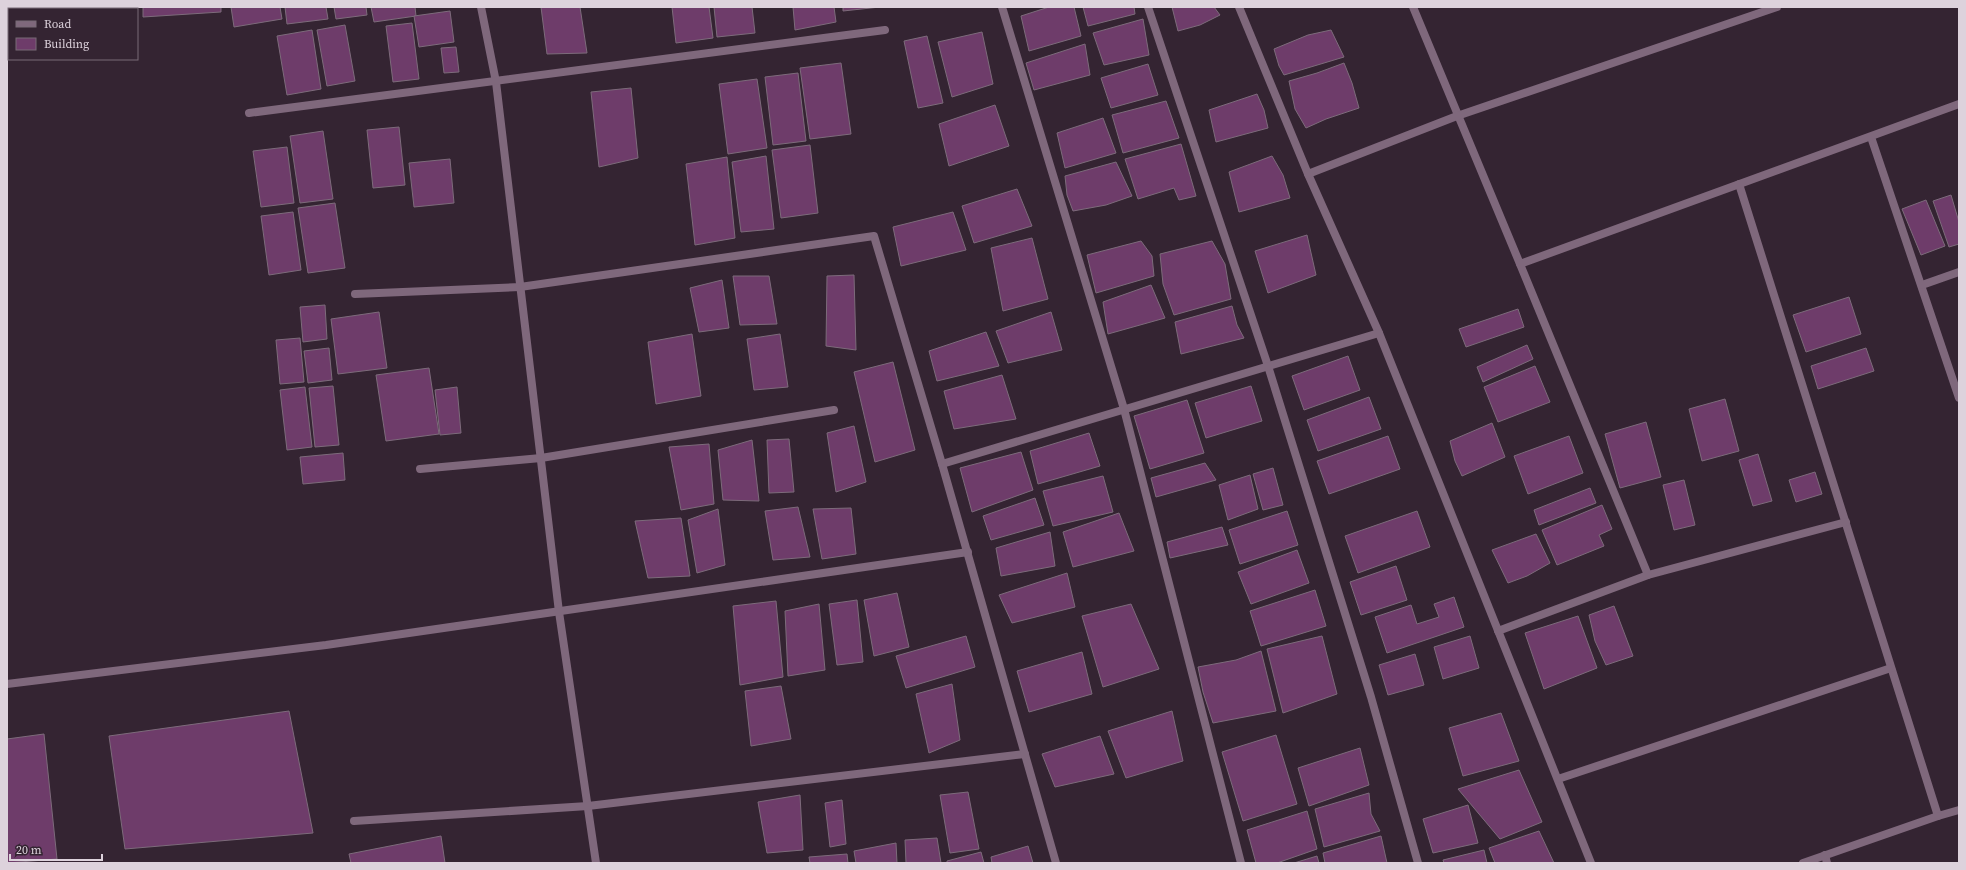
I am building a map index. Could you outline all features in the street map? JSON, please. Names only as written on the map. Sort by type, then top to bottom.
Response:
[{"type":"street","points":[[481,7],[496,82],[559,612],[596,863]]},
{"type":"street","points":[[1002,7],[1124,409],[1241,863]]},
{"type":"street","points":[[1148,7],[1268,366],[1371,697],[1418,863]]},
{"type":"street","points":[[1239,7],[1308,174],[1380,334],[1592,863]]},
{"type":"street","points":[[1413,7],[1648,575]]},
{"type":"street","points":[[1308,174],[1457,116],[1777,7]]},
{"type":"street","points":[[249,113],[496,82],[885,30]]},
{"type":"street","points":[[1520,264],[1959,104]]},
{"type":"street","points":[[1870,136],[1922,285],[1959,398]]},
{"type":"street","points":[[1740,184],[1938,816]]},
{"type":"street","points":[[355,294],[520,287],[874,236],[968,552],[1056,863]]},
{"type":"street","points":[[1922,285],[1959,272]]},
{"type":"street","points":[[942,464],[1380,334]]},
{"type":"street","points":[[420,469],[541,458],[834,410]]},
{"type":"street","points":[[1498,631],[1648,575],[1846,522]]},
{"type":"street","points":[[7,684],[326,645],[968,552]]},
{"type":"street","points":[[1558,779],[1891,668]]},
{"type":"street","points":[[354,822],[588,806],[1025,754]]},
{"type":"street","points":[[1803,863],[1826,859],[1938,816],[1959,810]]},
{"type":"building","points":[[143,7],[221,7],[221,12],[143,17]]},
{"type":"building","points":[[231,7],[280,7],[282,19],[234,27]]},
{"type":"building","points":[[285,7],[326,7],[328,19],[287,24]]},
{"type":"building","points":[[334,7],[366,7],[367,15],[336,19]]},
{"type":"building","points":[[371,7],[415,7],[416,16],[374,22]]},
{"type":"building","points":[[541,7],[580,7],[587,53],[547,54]]},
{"type":"building","points":[[672,7],[709,7],[713,38],[676,43]]},
{"type":"building","points":[[714,7],[752,7],[755,33],[717,37]]},
{"type":"building","points":[[793,7],[834,7],[836,22],[795,30]]},
{"type":"building","points":[[843,7],[880,7],[843,11]]},
{"type":"building","points":[[1049,7],[1074,7],[1081,36],[1029,51],[1021,16]]},
{"type":"building","points":[[1083,7],[1134,7],[1135,14],[1088,26]]},
{"type":"building","points":[[1172,7],[1214,7],[1220,15],[1200,25],[1178,31]]},
{"type":"building","points":[[450,11],[454,42],[419,47],[414,16]]},
{"type":"building","points":[[1143,19],[1149,55],[1104,65],[1093,33]]},
{"type":"building","points":[[412,23],[419,79],[393,82],[386,26]]},
{"type":"building","points":[[345,25],[355,81],[327,86],[317,30]]},
{"type":"building","points":[[312,30],[321,89],[287,95],[277,36]]},
{"type":"building","points":[[1331,30],[1344,57],[1284,75],[1279,66],[1274,49],[1308,35]]},
{"type":"building","points":[[982,32],[993,84],[952,97],[938,42]]},
{"type":"building","points":[[927,36],[943,103],[918,108],[904,41]]},
{"type":"building","points":[[1085,44],[1090,75],[1034,90],[1026,63]]},
{"type":"building","points":[[456,47],[459,72],[444,73],[441,48]]},
{"type":"building","points":[[841,63],[851,134],[810,139],[800,68]]},
{"type":"building","points":[[1344,63],[1352,83],[1359,108],[1326,119],[1306,128],[1295,109],[1289,81]]},
{"type":"building","points":[[1148,64],[1158,95],[1111,108],[1101,78]]},
{"type":"building","points":[[798,73],[806,141],[773,145],[765,77]]},
{"type":"building","points":[[757,79],[767,148],[728,154],[719,84]]},
{"type":"building","points":[[631,88],[638,158],[599,167],[591,92]]},
{"type":"building","points":[[1257,94],[1264,110],[1268,128],[1216,142],[1209,110]]},
{"type":"building","points":[[1166,101],[1179,138],[1123,153],[1112,115]]},
{"type":"building","points":[[995,105],[1009,146],[949,166],[939,124]]},
{"type":"building","points":[[1103,118],[1116,153],[1065,168],[1057,133]]},
{"type":"building","points":[[399,127],[405,185],[373,188],[367,130]]},
{"type":"building","points":[[323,131],[333,199],[300,203],[290,136]]},
{"type":"building","points":[[1181,144],[1196,196],[1179,200],[1174,188],[1138,199],[1125,159]]},
{"type":"building","points":[[810,145],[818,213],[781,218],[772,150]]},
{"type":"building","points":[[287,147],[294,203],[261,207],[253,151]]},
{"type":"building","points":[[766,156],[774,229],[741,232],[732,162]]},
{"type":"building","points":[[1272,156],[1283,175],[1290,198],[1239,212],[1229,172]]},
{"type":"building","points":[[727,157],[735,238],[695,245],[686,164]]},
{"type":"building","points":[[450,159],[454,203],[414,207],[409,163]]},
{"type":"building","points":[[1116,162],[1132,196],[1106,205],[1073,211],[1067,195],[1065,176]]},
{"type":"building","points":[[1017,189],[1032,226],[974,243],[962,206]]},
{"type":"building","points":[[1951,195],[1959,222],[1959,244],[1949,247],[1933,201]]},
{"type":"building","points":[[1926,200],[1945,246],[1921,255],[1902,209]]},
{"type":"building","points":[[335,203],[345,268],[308,273],[298,208]]},
{"type":"building","points":[[293,212],[301,270],[269,275],[261,216]]},
{"type":"building","points":[[953,212],[966,250],[901,266],[893,227]]},
{"type":"building","points":[[1307,235],[1316,275],[1268,293],[1255,251]]},
{"type":"building","points":[[1032,238],[1048,299],[1003,311],[991,248]]},
{"type":"building","points":[[1141,241],[1152,256],[1154,276],[1096,293],[1087,255]]},
{"type":"building","points":[[1212,241],[1225,264],[1231,299],[1174,315],[1163,284],[1160,254]]},
{"type":"building","points":[[854,275],[856,350],[826,346],[827,276]]},
{"type":"building","points":[[733,276],[769,276],[777,324],[740,325]]},
{"type":"building","points":[[722,280],[729,328],[699,332],[690,288]]},
{"type":"building","points":[[1151,285],[1165,318],[1108,334],[1103,302]]},
{"type":"building","points":[[1849,297],[1861,334],[1806,352],[1793,315]]},
{"type":"building","points":[[325,305],[327,339],[303,342],[300,307]]},
{"type":"building","points":[[1232,306],[1237,325],[1244,338],[1181,354],[1175,322]]},
{"type":"building","points":[[1518,309],[1524,327],[1466,347],[1459,329]]},
{"type":"building","points":[[379,312],[387,368],[338,374],[331,319]]},
{"type":"building","points":[[1051,312],[1062,350],[1008,363],[996,331]]},
{"type":"building","points":[[986,332],[999,366],[937,381],[929,351]]},
{"type":"building","points":[[692,334],[701,396],[656,404],[648,342]]},
{"type":"building","points":[[780,334],[788,387],[754,390],[747,339]]},
{"type":"building","points":[[300,338],[304,382],[280,384],[276,340]]},
{"type":"building","points":[[1527,345],[1533,359],[1483,382],[1477,367]]},
{"type":"building","points":[[329,348],[332,380],[308,383],[304,351]]},
{"type":"building","points":[[1866,348],[1874,371],[1818,389],[1811,366]]},
{"type":"building","points":[[1348,356],[1360,390],[1304,410],[1292,376]]},
{"type":"building","points":[[893,362],[915,450],[875,462],[854,372]]},
{"type":"building","points":[[1535,366],[1550,402],[1498,422],[1484,387]]},
{"type":"building","points":[[429,368],[439,434],[386,441],[376,375]]},
{"type":"building","points":[[1002,375],[1016,419],[954,429],[944,391]]},
{"type":"building","points":[[333,386],[339,445],[315,447],[309,388]]},
{"type":"building","points":[[1251,386],[1262,421],[1206,438],[1195,403]]},
{"type":"building","points":[[305,387],[312,447],[287,450],[280,390]]},
{"type":"building","points":[[457,387],[461,433],[440,435],[435,390]]},
{"type":"building","points":[[1369,397],[1381,429],[1318,451],[1307,420]]},
{"type":"building","points":[[1725,399],[1739,451],[1702,461],[1689,409]]},
{"type":"building","points":[[1187,400],[1204,453],[1150,469],[1134,416]]},
{"type":"building","points":[[1646,422],[1661,477],[1620,488],[1605,434]]},
{"type":"building","points":[[1492,423],[1505,457],[1462,476],[1455,461],[1450,441]]},
{"type":"building","points":[[854,426],[866,482],[836,492],[827,433]]},
{"type":"building","points":[[1089,433],[1100,466],[1038,484],[1030,451]]},
{"type":"building","points":[[1388,436],[1400,469],[1329,494],[1317,461]]},
{"type":"building","points":[[1569,436],[1583,473],[1528,494],[1514,456]]},
{"type":"building","points":[[789,439],[794,492],[769,493],[767,440]]},
{"type":"building","points":[[752,440],[759,501],[723,500],[718,450]]},
{"type":"building","points":[[709,444],[714,504],[681,510],[669,447]]},
{"type":"building","points":[[1021,452],[1033,490],[972,512],[960,468]]},
{"type":"building","points":[[343,453],[345,480],[303,484],[300,457]]},
{"type":"building","points":[[1758,454],[1772,501],[1753,506],[1739,460]]},
{"type":"building","points":[[1205,463],[1216,480],[1156,497],[1151,478]]},
{"type":"building","points":[[1273,468],[1283,505],[1263,510],[1253,474]]},
{"type":"building","points":[[1815,472],[1822,494],[1796,502],[1789,480]]},
{"type":"building","points":[[1250,475],[1258,509],[1228,520],[1219,485]]},
{"type":"building","points":[[1103,476],[1113,512],[1053,526],[1043,491]]},
{"type":"building","points":[[1684,480],[1695,525],[1674,530],[1663,485]]},
{"type":"building","points":[[1590,488],[1596,503],[1539,525],[1534,510]]},
{"type":"building","points":[[1035,498],[1044,525],[991,540],[983,516]]},
{"type":"building","points":[[1602,505],[1612,529],[1599,535],[1604,546],[1557,565],[1542,530]]},
{"type":"building","points":[[798,507],[810,557],[773,560],[765,511]]},
{"type":"building","points":[[851,508],[856,554],[822,559],[813,509]]},
{"type":"building","points":[[718,509],[725,565],[697,573],[688,520]]},
{"type":"building","points":[[1287,511],[1298,545],[1240,564],[1229,530]]},
{"type":"building","points":[[1417,511],[1430,547],[1358,573],[1345,536]]},
{"type":"building","points":[[1119,513],[1134,551],[1073,567],[1063,532]]},
{"type":"building","points":[[681,518],[690,576],[648,578],[635,521]]},
{"type":"building","points":[[1222,527],[1228,545],[1170,558],[1167,542]]},
{"type":"building","points":[[1050,532],[1055,566],[1001,576],[996,548]]},
{"type":"building","points":[[1536,534],[1550,563],[1527,576],[1508,583],[1492,550]]},
{"type":"building","points":[[1297,550],[1309,583],[1251,604],[1238,572]]},
{"type":"building","points":[[1396,566],[1407,600],[1361,615],[1350,582]]},
{"type":"building","points":[[1067,573],[1075,607],[1012,623],[999,595]]},
{"type":"building","points":[[1315,590],[1326,626],[1261,646],[1250,611]]},
{"type":"building","points":[[897,593],[909,647],[874,656],[864,600]]},
{"type":"building","points":[[1454,597],[1464,627],[1387,653],[1375,617],[1411,605],[1417,624],[1439,617],[1434,604]]},
{"type":"building","points":[[857,600],[863,662],[837,665],[829,604]]},
{"type":"building","points":[[776,601],[783,677],[740,685],[733,606]]},
{"type":"building","points":[[819,604],[825,670],[788,676],[785,611]]},
{"type":"building","points":[[1131,604],[1159,669],[1103,687],[1082,616]]},
{"type":"building","points":[[1614,606],[1633,656],[1606,665],[1595,641],[1589,615]]},
{"type":"building","points":[[1578,616],[1597,668],[1544,689],[1525,633]]},
{"type":"building","points":[[966,636],[975,667],[906,688],[896,656]]},
{"type":"building","points":[[1322,636],[1337,694],[1283,713],[1267,649]]},
{"type":"building","points":[[1470,636],[1479,668],[1443,679],[1434,647]]},
{"type":"building","points":[[1261,651],[1276,711],[1213,723],[1203,692],[1198,667],[1236,660]]},
{"type":"building","points":[[1082,652],[1092,694],[1029,712],[1017,671]]},
{"type":"building","points":[[1415,654],[1424,685],[1388,695],[1379,665]]},
{"type":"building","points":[[952,684],[960,740],[929,753],[916,694]]},
{"type":"building","points":[[781,686],[791,739],[751,746],[745,691]]},
{"type":"building","points":[[289,711],[313,833],[125,849],[109,736]]},
{"type":"building","points":[[1172,711],[1183,761],[1126,778],[1108,731]]},
{"type":"building","points":[[1501,713],[1519,761],[1463,776],[1449,728]]},
{"type":"building","points":[[44,734],[57,859],[7,863],[7,739]]},
{"type":"building","points":[[1276,735],[1297,804],[1243,821],[1222,752]]},
{"type":"building","points":[[1100,736],[1114,774],[1055,787],[1042,754]]},
{"type":"building","points":[[1360,748],[1369,785],[1309,806],[1298,768]]},
{"type":"building","points":[[1519,770],[1542,822],[1500,839],[1458,789]]},
{"type":"building","points":[[968,792],[979,849],[950,853],[940,795]]},
{"type":"building","points":[[1369,793],[1371,814],[1380,831],[1324,847],[1315,809]]},
{"type":"building","points":[[800,795],[803,850],[767,853],[758,802]]},
{"type":"building","points":[[842,800],[846,844],[830,847],[825,803]]},
{"type":"building","points":[[1468,805],[1478,843],[1433,853],[1423,819]]},
{"type":"building","points":[[1307,811],[1317,849],[1277,863],[1256,863],[1247,830]]},
{"type":"building","points":[[1539,831],[1554,863],[1495,863],[1489,848]]},
{"type":"building","points":[[441,836],[445,863],[351,863],[349,854]]},
{"type":"building","points":[[1381,836],[1387,863],[1325,863],[1323,853]]},
{"type":"building","points":[[937,838],[941,863],[906,863],[905,840]]},
{"type":"building","points":[[896,843],[897,863],[856,863],[854,851]]},
{"type":"building","points":[[1028,846],[1033,863],[992,863],[991,857]]},
{"type":"building","points":[[1484,850],[1487,863],[1444,863],[1443,860]]},
{"type":"building","points":[[981,852],[984,863],[947,863],[947,861]]},
{"type":"building","points":[[847,854],[848,863],[810,863],[809,857]]},
{"type":"building","points":[[1317,856],[1319,863],[1294,863]]}]
